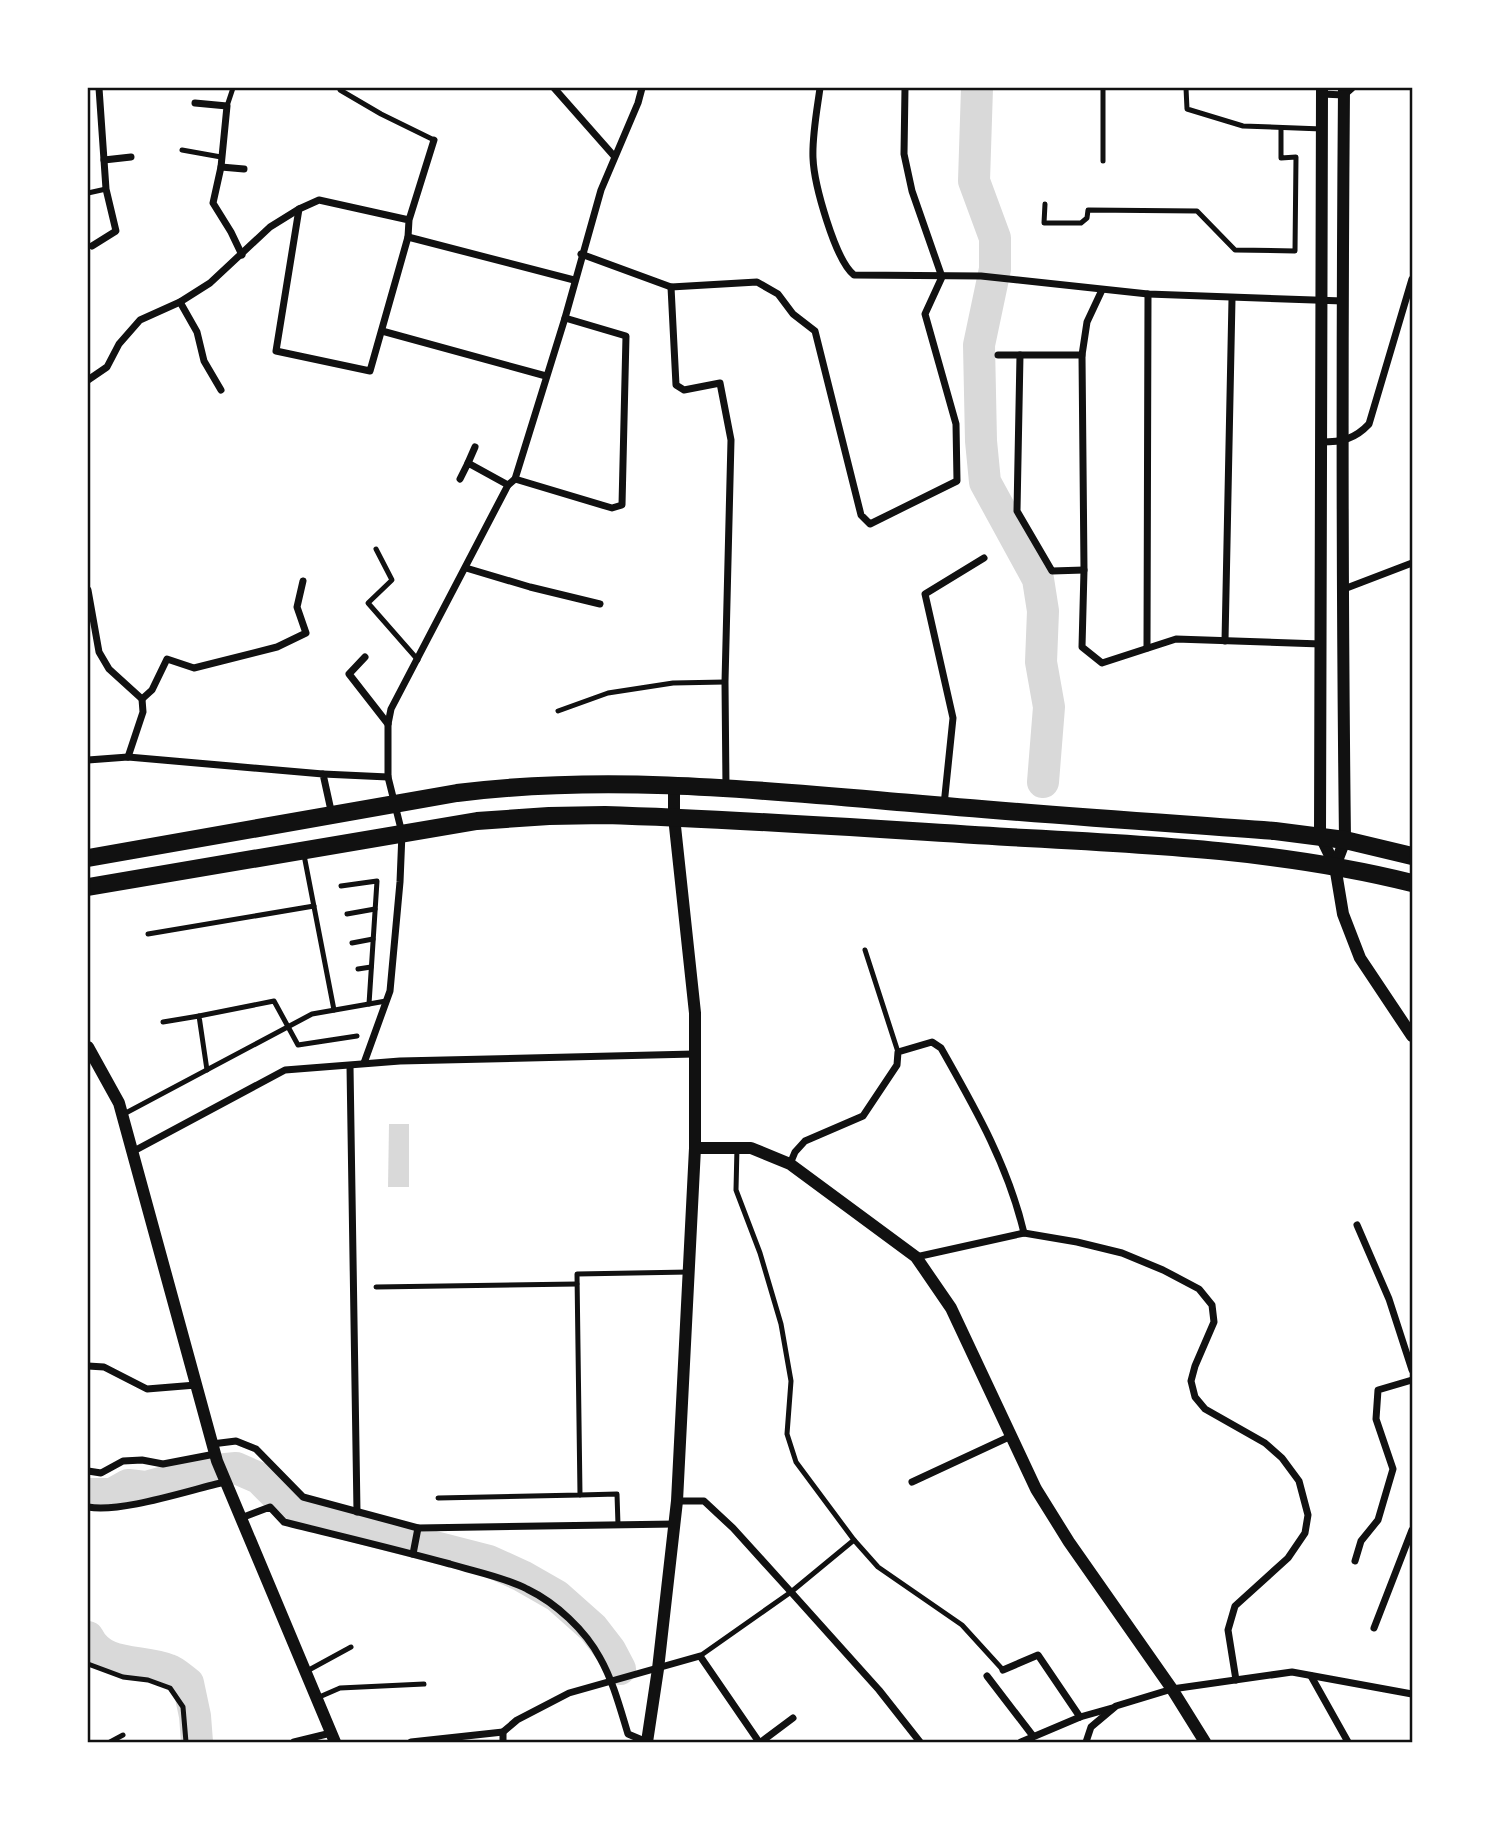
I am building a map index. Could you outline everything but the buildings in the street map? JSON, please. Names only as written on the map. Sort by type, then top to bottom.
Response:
[{"type":"highway","points":[[88,858],[395,803],[507,787],[580,783],[726,789],[1320,835],[1412,856]]},
{"type":"highway","points":[[88,887],[477,821],[549,816],[674,817],[1073,840],[1272,858],[1335,866],[1412,883]]},
{"type":"street","points":[[92,246],[116,231],[106,189],[99,88]]},
{"type":"street","points":[[554,88],[614,156]]},
{"type":"street","points":[[364,1063],[390,991],[402,833],[388,777],[388,724],[398,692],[418,660],[508,485],[515,478],[601,190],[642,88]]},
{"type":"street","points":[[820,88],[813,159],[827,222],[847,269],[854,275],[985,276],[1148,294],[1344,301]]},
{"type":"street","points":[[581,254],[671,287],[757,282],[778,294],[793,314],[815,331],[861,514],[870,524],[957,481],[956,424],[925,314],[942,277],[912,191],[904,155],[905,88]]},
{"type":"street","points":[[1335,866],[1345,840],[1341,442],[1347,90],[1322,91],[1320,835],[1335,866],[1343,914],[1360,958],[1412,1036]]},
{"type":"street","points":[[195,103],[227,106],[213,203],[232,232],[242,256]]},
{"type":"street","points":[[299,209],[276,351],[370,371],[408,237],[409,220],[434,140]]},
{"type":"street","points":[[104,160],[131,157]]},
{"type":"street","points":[[220,167],[244,169]]},
{"type":"street","points":[[88,380],[107,367],[120,344],[140,320],[180,302],[209,283],[242,256],[270,227],[299,209],[319,200],[409,220]]},
{"type":"street","points":[[408,237],[574,280]]},
{"type":"street","points":[[1321,442],[1341,442],[1359,435],[1369,424],[1412,279]]},
{"type":"street","points":[[671,287],[676,385],[684,390],[720,383],[731,440],[725,682],[726,789]]},
{"type":"street","points":[[1102,290],[1087,322],[1082,355],[1082,647],[1101,663],[1176,639],[1321,644]]},
{"type":"street","points":[[1147,648],[1148,294]]},
{"type":"street","points":[[1225,641],[1232,299]]},
{"type":"street","points":[[180,302],[197,332],[204,361],[221,390]]},
{"type":"street","points":[[515,478],[612,509],[622,505],[626,336],[565,317]]},
{"type":"street","points":[[382,331],[546,376]]},
{"type":"street","points":[[998,355],[1082,355]]},
{"type":"street","points":[[1020,355],[1017,511],[1052,572],[1084,570]]},
{"type":"street","points":[[460,479],[475,447]]},
{"type":"street","points":[[468,463],[508,485]]},
{"type":"street","points":[[944,806],[953,718],[925,594],[984,558]]},
{"type":"street","points":[[1343,589],[1412,562]]},
{"type":"street","points":[[466,568],[600,604]]},
{"type":"street","points":[[142,699],[152,690],[167,659],[194,668],[277,647],[306,633],[297,607],[303,581]]},
{"type":"street","points":[[88,590],[99,652],[109,669],[142,699],[144,712],[128,757]]},
{"type":"street","points":[[365,657],[349,674],[388,724]]},
{"type":"street","points":[[88,760],[128,757],[388,777]]},
{"type":"street","points":[[323,774],[332,816]]},
{"type":"street","points":[[241,1518],[270,1507],[284,1522],[413,1554],[527,1588],[581,1632],[600,1657],[628,1734],[647,1742],[677,1500],[695,1148],[695,1013],[674,817],[674,788]]},
{"type":"street","points":[[790,1164],[795,1152],[805,1141],[863,1116],[897,1065],[898,1052],[932,1042],[941,1048],[988,1130],[1019,1209],[1024,1233]]},
{"type":"street","points":[[88,1047],[119,1103],[224,1479],[333,1738],[294,1742]]},
{"type":"street","points":[[132,1152],[285,1070],[364,1063],[694,1054]]},
{"type":"street","points":[[350,1066],[358,1512]]},
{"type":"street","points":[[695,1148],[751,1149],[790,1164],[916,1257],[951,1308],[1036,1489],[1205,1742]]},
{"type":"street","points":[[1357,1225],[1409,1342],[1412,1370]]},
{"type":"street","points":[[916,1257],[1024,1233],[1122,1253],[1199,1289],[1212,1305],[1214,1322],[1191,1381],[1195,1397],[1205,1409],[1265,1443],[1282,1458],[1299,1481],[1308,1515],[1305,1533],[1289,1558],[1235,1606],[1228,1630],[1236,1680]]},
{"type":"street","points":[[88,1366],[104,1367],[147,1389],[196,1385]]},
{"type":"street","points":[[1355,1561],[1361,1541],[1378,1520],[1393,1469],[1376,1419],[1378,1390],[1412,1380]]},
{"type":"street","points":[[912,1482],[1011,1436]]},
{"type":"street","points":[[88,1471],[101,1472],[123,1461],[142,1460],[163,1464],[215,1453],[236,1441],[256,1449],[303,1497],[418,1529],[675,1524]]},
{"type":"street","points":[[88,1507],[100,1509],[125,1506],[224,1479]]},
{"type":"street","points":[[677,1500],[704,1501],[733,1528],[879,1690],[920,1742]]},
{"type":"street","points":[[413,1554],[418,1529]]},
{"type":"street","points":[[1374,1628],[1412,1530]]},
{"type":"street","points":[[1003,1670],[1038,1655],[1080,1717]]},
{"type":"street","points":[[411,1742],[503,1732],[517,1720],[569,1693],[700,1656],[760,1742],[793,1718]]},
{"type":"street","points":[[1021,1742],[1080,1717],[1172,1689],[1292,1672],[1412,1694]]},
{"type":"street","points":[[987,1676],[1033,1736]]},
{"type":"street","points":[[1311,1676],[1348,1742]]},
{"type":"street","points":[[1086,1742],[1091,1727],[1116,1706]]},
{"type":"street","points":[[503,1732],[503,1742]]},
{"type":"lane","points":[[227,106],[233,88]]},
{"type":"lane","points":[[341,88],[340,90],[381,114],[434,140]]},
{"type":"lane","points":[[1102,161],[1103,88]]},
{"type":"lane","points":[[1186,88],[1187,109],[1243,127],[1322,129]]},
{"type":"lane","points":[[1045,204],[1044,223],[1081,223],[1087,218],[1088,210],[1197,211],[1235,250],[1295,251],[1296,157],[1281,158],[1281,128]]},
{"type":"lane","points":[[182,150],[221,157]]},
{"type":"lane","points":[[88,193],[106,189]]},
{"type":"lane","points":[[376,549],[392,580],[368,603],[418,660]]},
{"type":"lane","points":[[558,711],[608,694],[673,683],[725,682]]},
{"type":"lane","points":[[303,850],[334,1010]]},
{"type":"lane","points":[[341,886],[377,881],[369,1003]]},
{"type":"lane","points":[[148,934],[314,906]]},
{"type":"lane","points":[[347,914],[375,909]]},
{"type":"lane","points":[[352,943],[373,939]]},
{"type":"lane","points":[[865,950],[898,1052]]},
{"type":"lane","points":[[358,969],[371,967]]},
{"type":"lane","points":[[122,1115],[312,1014],[386,1000]]},
{"type":"lane","points":[[163,1022],[274,1001],[298,1045],[357,1036]]},
{"type":"lane","points":[[199,1016],[207,1070]]},
{"type":"lane","points":[[737,1147],[736,1190],[760,1253],[777,1312],[791,1381],[787,1434],[796,1462],[854,1540],[878,1567],[962,1625],[1003,1670]]},
{"type":"lane","points":[[580,1495],[577,1274],[689,1272]]},
{"type":"lane","points":[[376,1287],[577,1284]]},
{"type":"lane","points":[[438,1498],[617,1494],[618,1525]]},
{"type":"lane","points":[[700,1656],[791,1592],[854,1540]]},
{"type":"lane","points":[[305,1672],[351,1647]]},
{"type":"lane","points":[[88,1664],[123,1677],[148,1680],[170,1689],[183,1707],[186,1742]]},
{"type":"lane","points":[[316,1698],[340,1688],[424,1685]]},
{"type":"lane","points":[[110,1742],[123,1735]]},
{"type":"shaded area","points":[[389,1124],[409,1124],[409,1187],[388,1187]]},
{"type":"waterway","points":[[977,88],[974,181],[995,238],[995,269],[979,345],[981,441],[985,482],[1038,579],[1043,611],[1041,662],[1049,707],[1043,782]]},
{"type":"waterway","points":[[88,1494],[112,1494],[128,1485],[146,1487],[205,1471],[236,1468],[259,1478],[291,1510],[489,1561],[522,1576],[557,1596],[593,1628],[620,1669]]},
{"type":"waterway","points":[[88,1637],[103,1654],[169,1670],[188,1683],[197,1742]]}]
